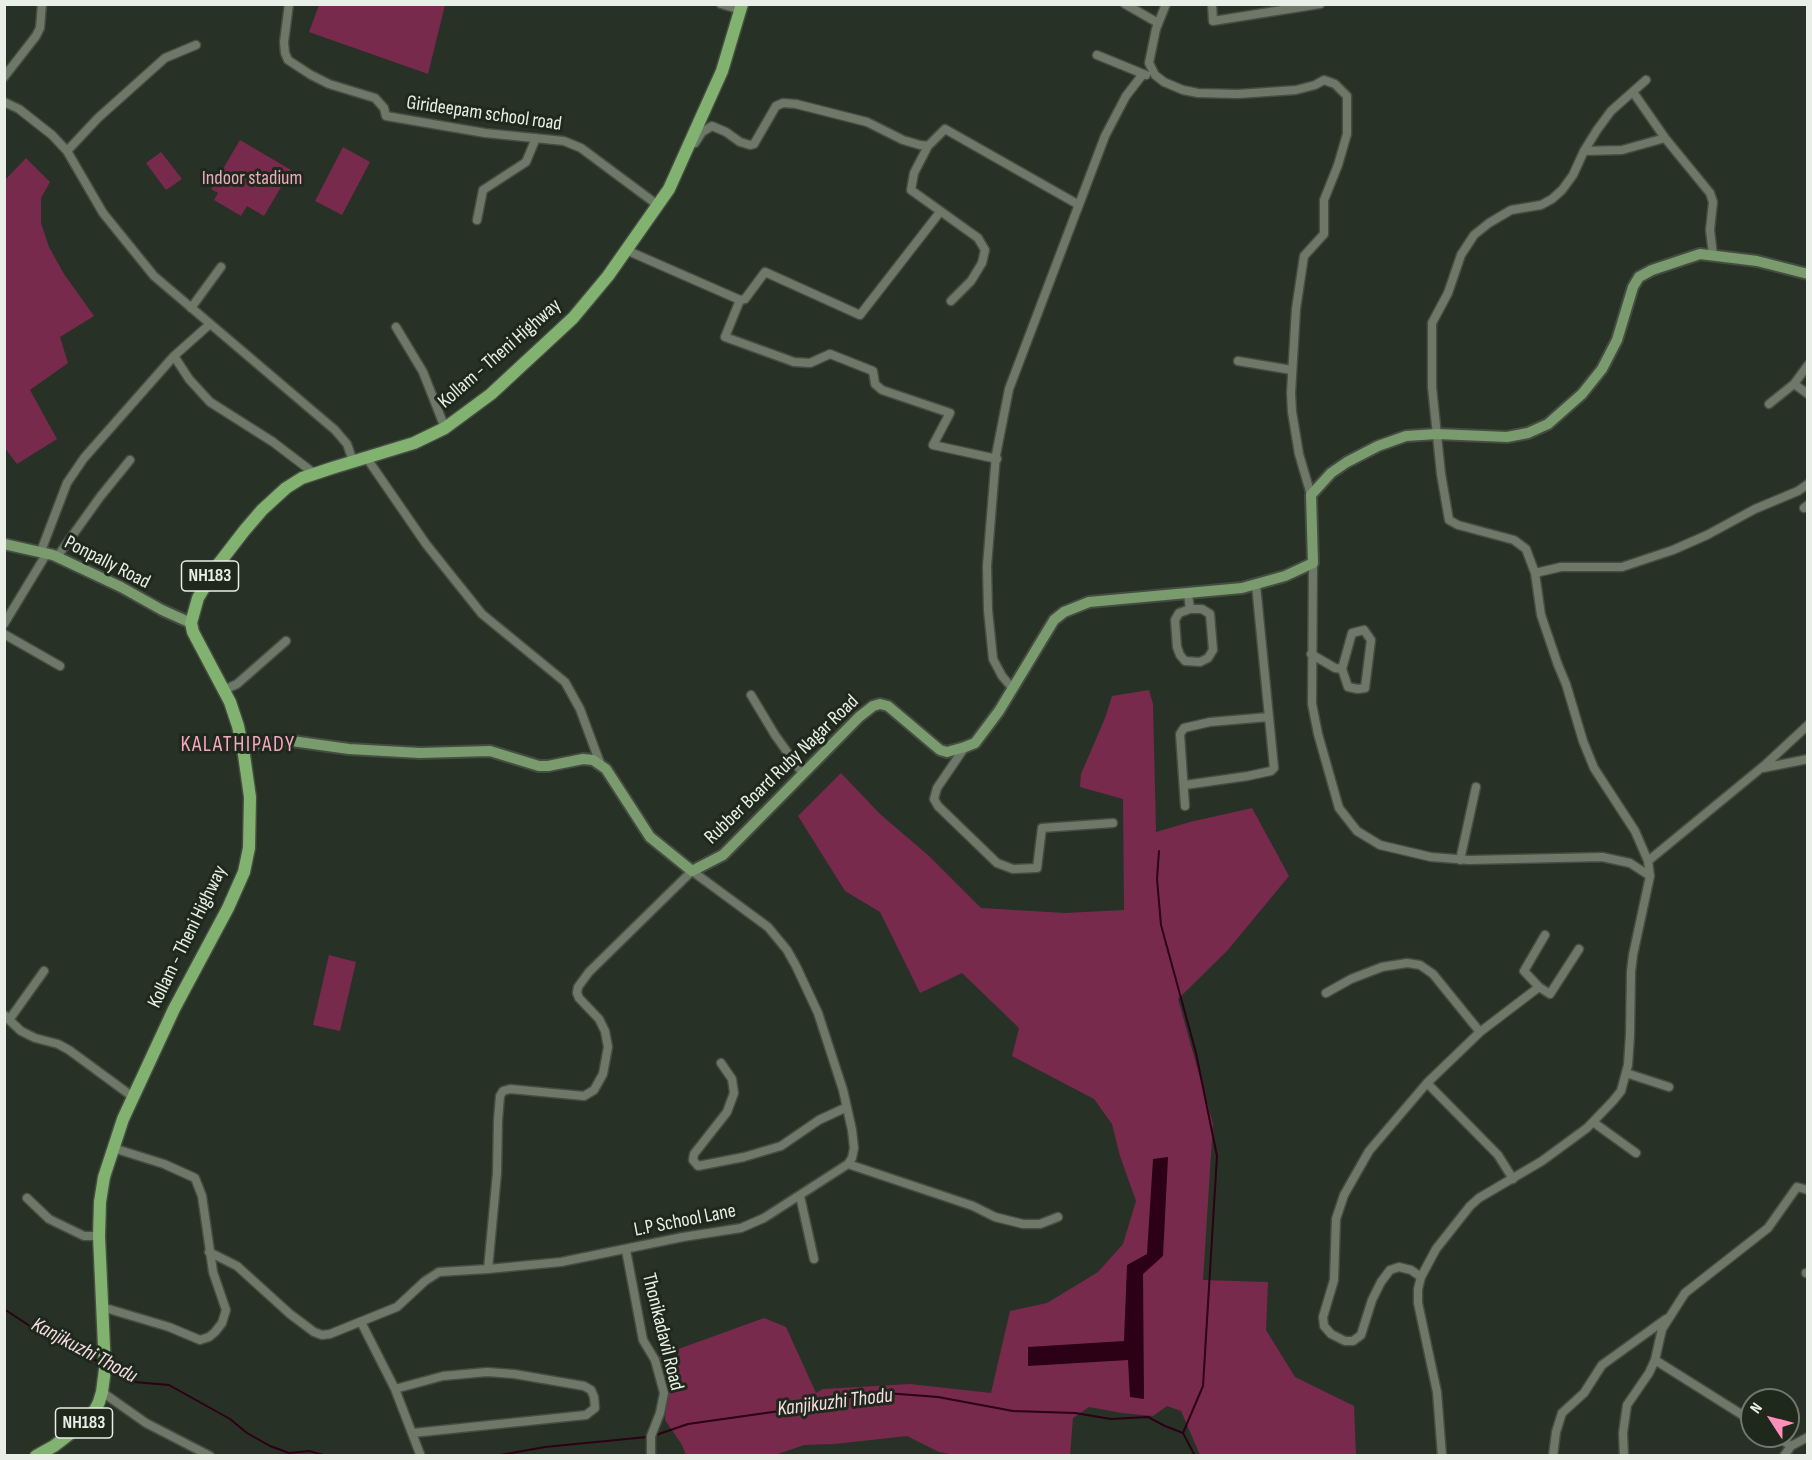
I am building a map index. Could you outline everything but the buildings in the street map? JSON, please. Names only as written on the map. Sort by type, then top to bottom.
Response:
[{"type":"highway","name":"Kollam - Theni Highway","points":[[102,1392],[105,1344],[99,1236],[101,1191],[118,1132],[133,1097],[174,1010],[228,908],[244,872],[249,848],[251,814],[248,777],[242,745],[236,719],[224,690],[198,643],[191,623],[198,598],[209,577],[244,531],[286,488],[302,478],[414,443],[445,428],[474,408],[558,334],[587,302],[659,206],[682,161],[722,71],[741,7]]},
{"type":"highway","name":"NH183","points":[[43,1454],[86,1421],[95,1410],[102,1392]]},
{"type":"main road","points":[[965,747],[975,743],[999,711],[1054,620],[1064,612],[1089,602],[1188,594],[1256,585],[1285,576],[1313,563],[1311,495],[1331,473],[1363,453],[1406,436],[1437,434],[1507,437],[1528,433],[1548,424],[1582,394],[1602,369],[1617,340],[1633,287],[1639,277],[1652,270],[1700,254],[1757,261],[1808,274]]},
{"type":"main road","name":"Ponpally Road","points":[[4,544],[48,554],[121,587],[191,623]]},
{"type":"main road","name":"Rubber Board Ruby Nagar Road","points":[[692,871],[723,855],[866,711],[880,704],[888,706],[940,750],[948,752],[965,747]]},
{"type":"main road","points":[[242,745],[292,741],[349,749],[420,753],[490,751],[539,766],[558,765],[583,759],[593,760],[600,763],[614,780],[650,837],[692,871]]},
{"type":"street","points":[[4,77],[36,36],[40,28],[42,4]]},
{"type":"street","name":"Girideepam school road","points":[[289,4],[284,42],[288,60],[329,84],[375,98],[384,108],[386,116],[457,129],[564,141],[581,148],[659,206]]},
{"type":"street","points":[[721,4],[741,7]]},
{"type":"street","points":[[1125,4],[1158,24]]},
{"type":"street","points":[[1166,4],[1150,49],[1149,63],[1155,75],[1164,82],[1183,90],[1215,94],[1296,90],[1315,86],[1324,80],[1335,84],[1347,96],[1347,134],[1324,201],[1324,234],[1322,239],[1307,251],[1302,262],[1296,309],[1292,412],[1299,454],[1311,495]]},
{"type":"street","points":[[1212,4],[1213,21],[1319,5]]},
{"type":"street","points":[[67,151],[98,118],[165,58],[196,45]]},
{"type":"street","points":[[1097,55],[1143,74],[1155,75]]},
{"type":"street","points":[[1013,689],[1002,676],[993,659],[988,610],[987,566],[996,455],[1009,389],[1113,118],[1143,74]]},
{"type":"street","points":[[1442,1455],[1437,1392],[1418,1303],[1418,1289],[1422,1277],[1436,1249],[1470,1206],[1479,1198],[1542,1161],[1593,1122],[1621,1091],[1626,1072],[1630,1035],[1632,963],[1650,876],[1648,861],[1635,831],[1594,768],[1585,747],[1566,684],[1541,615],[1530,557],[1521,544],[1458,525],[1449,520],[1441,474],[1432,387],[1432,323],[1448,293],[1461,255],[1474,235],[1511,210],[1541,205],[1562,190],[1574,175],[1584,151],[1611,111],[1646,80]]},
{"type":"street","points":[[1633,92],[1665,138],[1710,193],[1713,202],[1710,230],[1713,255]]},
{"type":"street","points":[[4,102],[19,109],[52,135],[67,151],[103,213],[154,276],[335,430],[346,444],[353,461]]},
{"type":"street","points":[[682,161],[702,132],[712,126],[718,127],[740,142],[754,144],[776,106],[788,103],[867,122],[903,140],[928,146]]},
{"type":"street","points":[[951,301],[971,281],[982,263],[985,250],[978,238],[911,190],[914,173],[928,146],[945,129],[1079,205]]},
{"type":"street","points":[[477,220],[483,190],[526,162],[536,138]]},
{"type":"street","points":[[1584,151],[1622,150],[1665,138]]},
{"type":"street","points":[[626,250],[740,300],[745,299],[765,272],[860,315],[940,212]]},
{"type":"street","points":[[191,308],[221,267]]},
{"type":"street","points":[[740,300],[725,337],[794,362],[810,363],[830,354],[873,371],[875,384],[882,390],[950,413],[933,445],[997,459]]},
{"type":"street","points":[[48,554],[67,483],[80,463],[174,356],[210,324]]},
{"type":"street","points":[[396,327],[423,372],[445,428]]},
{"type":"street","points":[[174,356],[189,379],[210,402],[273,442],[315,474]]},
{"type":"street","points":[[1238,361],[1292,370]]},
{"type":"street","points":[[1769,404],[1794,384],[1808,365]]},
{"type":"street","points":[[1794,384],[1808,394]]},
{"type":"street","points":[[366,457],[426,544],[482,614],[565,682],[580,709],[600,763]]},
{"type":"street","points":[[4,624],[48,554],[130,460]]},
{"type":"street","points":[[1534,573],[1561,567],[1622,567],[1673,550],[1707,535],[1755,508],[1798,491],[1808,483]]},
{"type":"street","points":[[1313,563],[1312,704],[1320,743],[1339,808],[1357,831],[1380,845],[1405,852],[1460,860],[1602,857],[1630,863],[1650,876]]},
{"type":"street","points":[[1185,785],[1248,776],[1271,771],[1274,768],[1256,585]]},
{"type":"street","points":[[1188,594],[1190,609]]},
{"type":"street","points":[[1190,609],[1202,609],[1210,614],[1213,650],[1208,658],[1200,662],[1185,661],[1177,647],[1175,620],[1179,613],[1190,609]]},
{"type":"street","points":[[1364,630],[1371,640],[1365,688],[1348,687],[1342,669],[1352,633],[1364,630]]},
{"type":"street","points":[[4,634],[60,666]]},
{"type":"street","points":[[224,690],[237,684],[286,642]]},
{"type":"street","points":[[1311,654],[1335,668],[1342,669]]},
{"type":"street","points":[[751,695],[803,774]]},
{"type":"street","points":[[1185,806],[1180,734],[1184,728],[1210,722],[1268,717]]},
{"type":"street","points":[[1648,861],[1760,769],[1808,725]]},
{"type":"street","points":[[965,747],[937,788],[934,798],[938,806],[997,863],[1013,869],[1036,868],[1042,828],[1113,823]]},
{"type":"street","points":[[1760,769],[1808,759]]},
{"type":"street","points":[[1460,860],[1476,787]]},
{"type":"street","points":[[488,1269],[497,1173],[500,1096],[504,1091],[510,1089],[584,1096],[594,1090],[603,1074],[608,1047],[605,1031],[599,1019],[579,998],[578,987],[588,972],[692,871],[768,927],[787,951],[818,1013],[848,1107],[854,1148],[848,1164],[1023,1224],[1040,1224],[1058,1217]]},
{"type":"street","points":[[1545,935],[1524,971],[1539,987],[1550,994],[1579,949]]},
{"type":"street","points":[[1326,993],[1351,979],[1382,967],[1407,963],[1419,965],[1433,974],[1480,1032]]},
{"type":"street","points":[[44,971],[7,1018],[21,1032],[69,1050],[133,1097]]},
{"type":"street","points":[[1422,1277],[1411,1270],[1399,1267],[1390,1270],[1372,1300],[1361,1335],[1353,1341],[1345,1341],[1331,1334],[1324,1326],[1323,1317],[1334,1280],[1336,1219],[1344,1195],[1369,1151],[1427,1083],[1480,1032],[1539,987]]},
{"type":"street","points":[[721,1063],[732,1079],[734,1093],[728,1112],[694,1154],[693,1160],[699,1166],[744,1157],[781,1146],[819,1120],[848,1107]]},
{"type":"street","points":[[1626,1072],[1669,1087]]},
{"type":"street","points":[[1427,1083],[1498,1155],[1513,1179]]},
{"type":"street","points":[[1593,1122],[1636,1153]]},
{"type":"street","points":[[102,1307],[169,1327],[200,1340],[209,1337],[222,1323],[226,1310],[216,1283],[209,1252],[202,1196],[195,1178],[164,1164],[114,1148]]},
{"type":"street","name":"L.P School Lane","points":[[209,1252],[237,1266],[290,1314],[314,1332],[322,1335],[330,1334],[398,1307],[425,1281],[439,1272],[561,1262],[683,1237],[741,1228],[764,1218],[848,1164]]},
{"type":"street","points":[[1624,1455],[1623,1434],[1627,1405],[1649,1373],[1655,1360],[1662,1329],[1684,1293],[1768,1228],[1797,1187],[1808,1190]]},
{"type":"street","points":[[800,1196],[814,1259]]},
{"type":"street","points":[[27,1198],[49,1219],[84,1236],[99,1236]]},
{"type":"street","name":"Thonikadavil Road","points":[[626,1250],[643,1340],[655,1360],[664,1393],[660,1413],[651,1436],[651,1455]]},
{"type":"street","points":[[1553,1455],[1556,1432],[1562,1413],[1584,1394],[1602,1365],[1670,1315]]},
{"type":"street","points":[[361,1322],[394,1389],[420,1454]]},
{"type":"street","points":[[1655,1360],[1740,1413]]},
{"type":"street","points":[[394,1389],[443,1376],[488,1372],[584,1386],[591,1390],[594,1397],[595,1408],[586,1415],[413,1433]]},
{"type":"street","points":[[102,1392],[146,1423],[210,1455]]},
{"type":"green space","points":[[319,5],[445,5],[428,74],[309,32]]},
{"type":"green space","name":"Indoor stadium","points":[[240,140],[291,170],[264,216],[247,206],[241,216],[214,200],[218,193],[211,189]]},
{"type":"green space","points":[[343,147],[370,162],[342,215],[315,201]]},
{"type":"green space","points":[[161,152],[182,179],[166,190],[146,163]]},
{"type":"green space","points":[[26,158],[50,182],[41,198],[41,223],[49,247],[64,274],[94,316],[60,337],[68,363],[30,390],[57,439],[17,464],[4,447],[4,181]]},
{"type":"green space","points":[[1149,690],[1153,704],[1156,832],[1252,808],[1289,876],[1227,951],[1178,999],[1213,1124],[1203,1280],[1268,1282],[1266,1330],[1295,1377],[1354,1406],[1356,1455],[1200,1455],[1181,1411],[1167,1406],[1153,1416],[1089,1407],[1073,1418],[1070,1455],[955,1455],[939,1452],[907,1436],[804,1445],[775,1455],[686,1455],[665,1420],[667,1387],[659,1356],[764,1318],[786,1327],[816,1393],[823,1389],[910,1384],[991,1393],[1010,1311],[1047,1303],[1098,1272],[1123,1244],[1136,1201],[1120,1156],[1112,1124],[1094,1099],[1012,1056],[1019,1028],[962,973],[920,993],[880,912],[845,891],[798,816],[841,773],[880,814],[929,856],[981,908],[1065,913],[1124,910],[1123,799],[1080,787],[1081,774],[1112,696]]},
{"type":"green space","points":[[329,955],[356,962],[340,1031],[313,1025]]},
{"type":"shaded area","points":[[1168,1157],[1163,1256],[1143,1274],[1144,1399],[1130,1397],[1128,1360],[1028,1366],[1028,1347],[1124,1341],[1127,1265],[1147,1254],[1153,1159]]},
{"type":"waterway","points":[[1159,851],[1157,879],[1161,925],[1196,1053],[1217,1156],[1203,1386],[1183,1433]]},
{"type":"waterway","name":"Kanjikuzhi Thodu","points":[[4,1309],[39,1332],[101,1363]]},
{"type":"waterway","name":"Kanjikuzhi Thodu","points":[[109,1367],[134,1382],[169,1385],[230,1419],[247,1433],[270,1446],[289,1453],[309,1451],[327,1456]]},
{"type":"waterway","name":"Kanjikuzhi Thodu","points":[[653,1436],[688,1424],[829,1404],[839,1398],[886,1393],[938,1397],[1013,1411],[1075,1413],[1111,1419],[1148,1417],[1183,1433],[1195,1456]]},
{"type":"waterway","name":"Kanjikuzhi Thodu","points":[[495,1456],[545,1447],[647,1437]]},
{"type":"district","name":"KALATHIPADY","points":[[238,745]]}]
